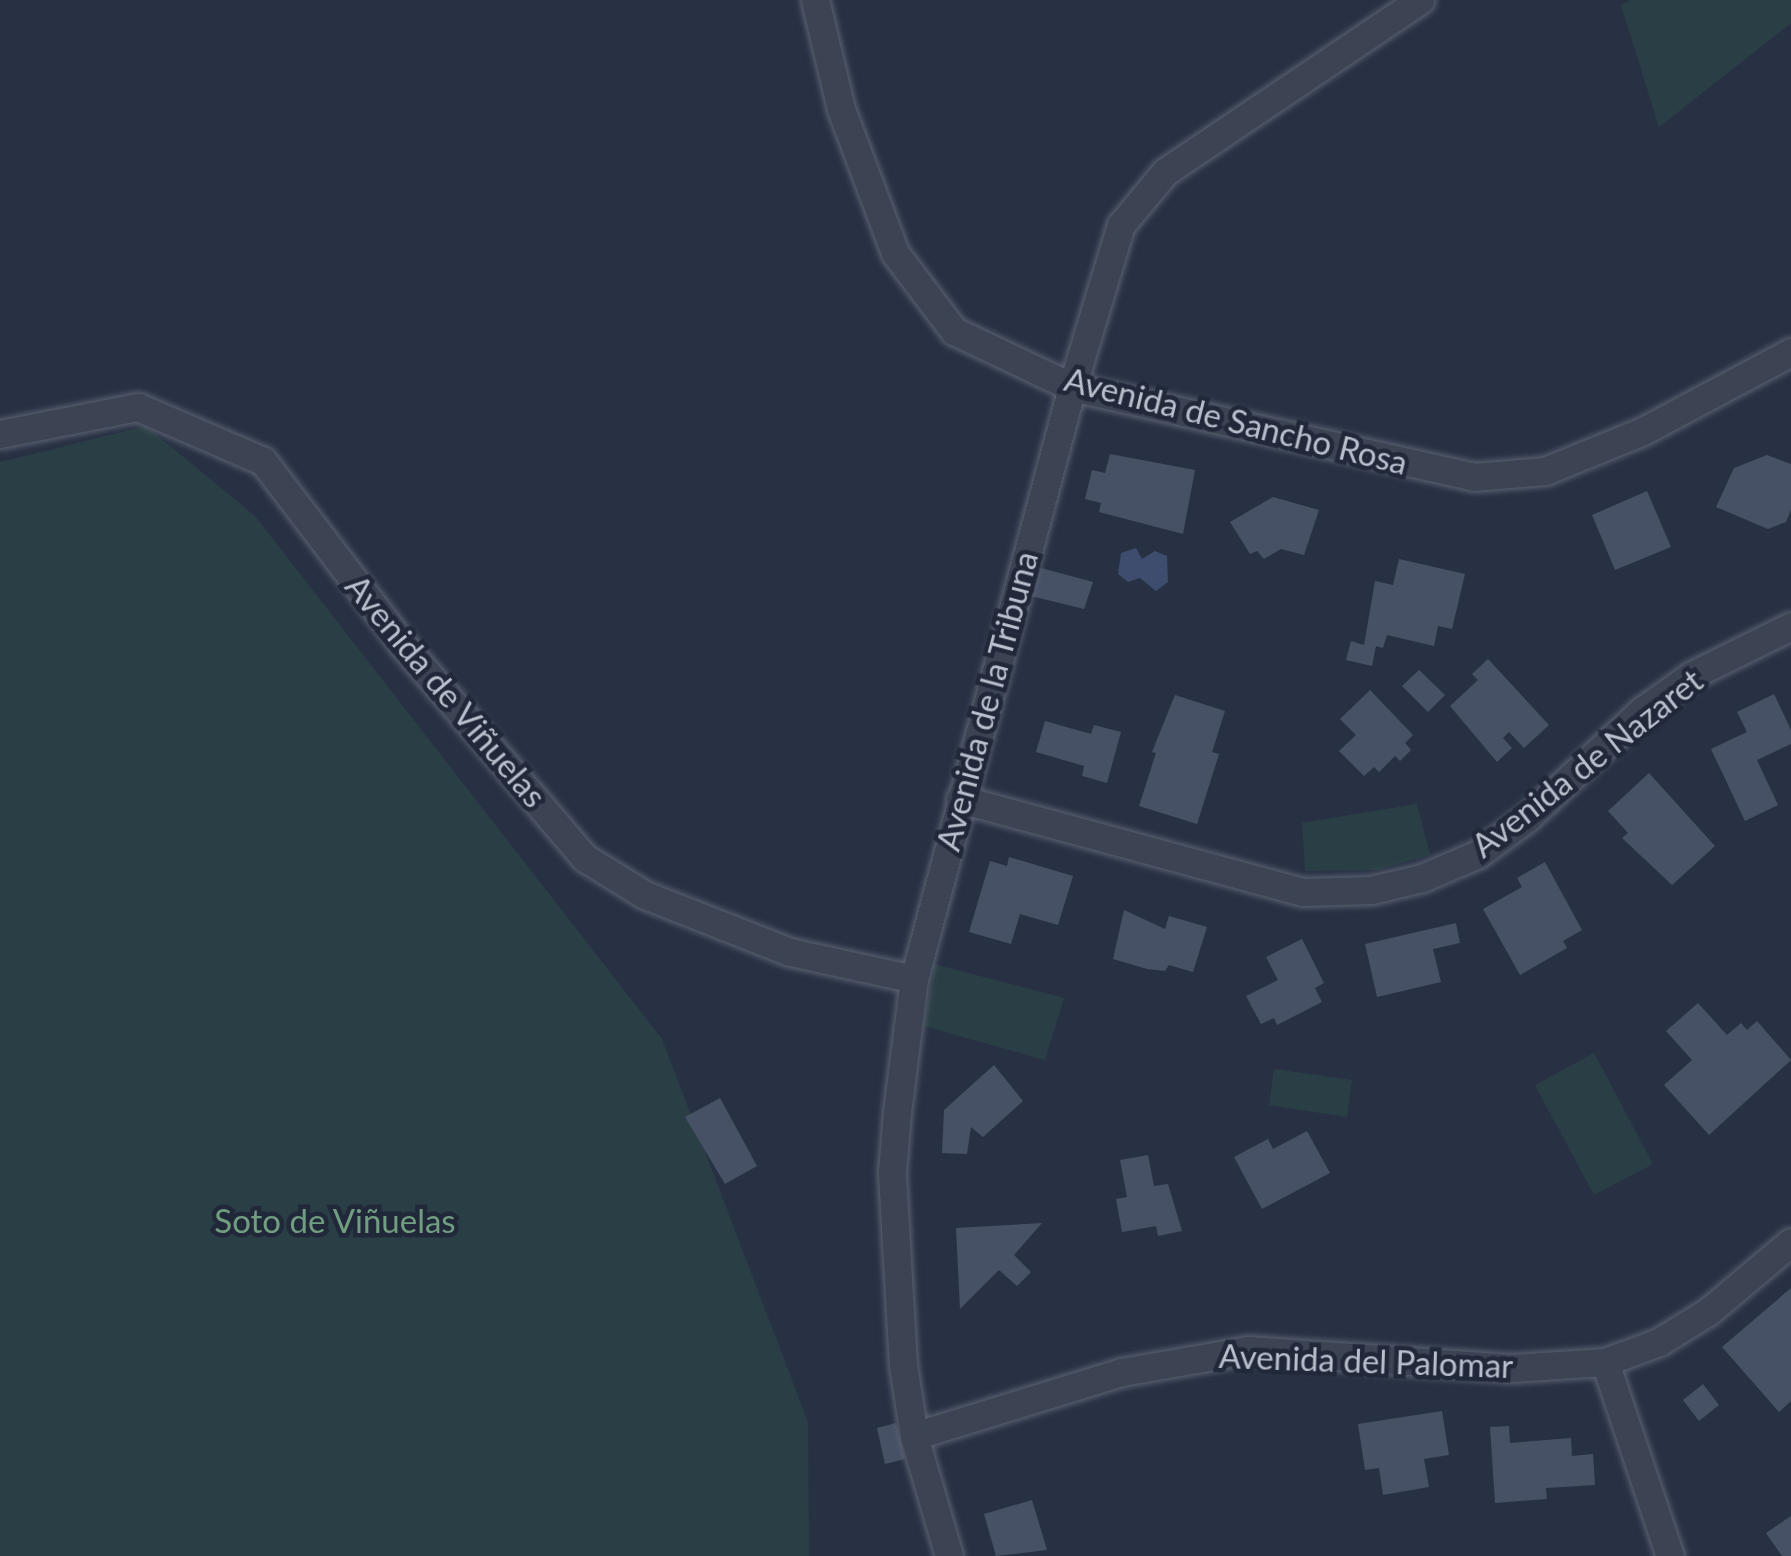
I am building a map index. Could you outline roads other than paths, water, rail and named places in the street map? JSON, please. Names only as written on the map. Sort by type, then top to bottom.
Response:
[{"type":"street","name":"Avenida de Sancho Rosa","points":[[814,0],[841,110],[895,253],[954,332],[1072,387],[1473,478],[1545,471],[1643,430],[1791,352]]},
{"type":"street","name":"Avenida de la Tribuna","points":[[949,1556],[914,1436],[903,1365],[892,1172],[914,979],[1072,387],[1121,225],[1165,172],[1420,0]]},
{"type":"street","name":"Avenida de Viñuelas","points":[[0,434],[138,407],[263,461],[403,645],[585,858],[645,895],[790,952],[914,979]]},
{"type":"street","name":"Avenida de Nazaret","points":[[960,799],[1303,892],[1371,890],[1478,854],[1527,818],[1676,686],[1791,626]]},
{"type":"street","name":"Avenida del Palomar","points":[[914,1436],[1122,1372],[1248,1349],[1512,1368],[1605,1363],[1659,1342],[1709,1311],[1791,1242]]},
{"type":"street","points":[[1605,1363],[1670,1556]]},
{"type":"water","points":[[1136,548],[1142,559],[1155,551],[1167,556],[1168,582],[1156,591],[1140,578],[1128,582],[1118,574],[1121,553]]},
{"type":"park label","name":"Soto de Viñuelas","points":[[335,1221]]}]
